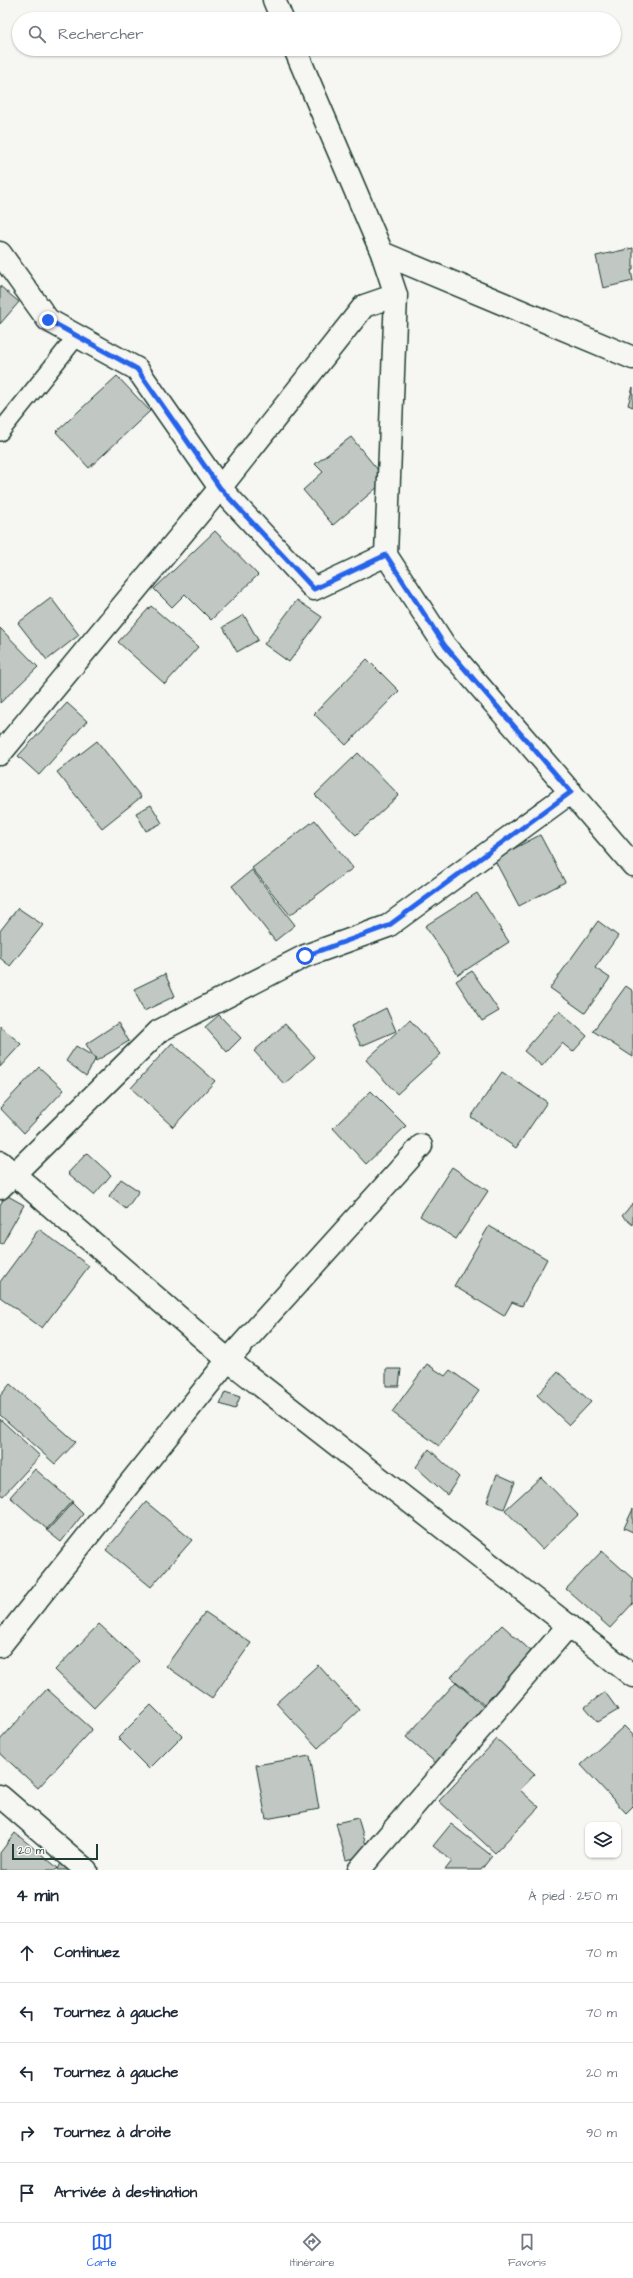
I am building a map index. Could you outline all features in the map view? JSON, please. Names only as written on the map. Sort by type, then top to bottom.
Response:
[{"type":"street","points":[[274,0],[279,12]]},
{"type":"street","points":[[298,56],[382,253],[396,295],[386,555],[445,646],[633,865]]},
{"type":"street","points":[[0,253],[48,320],[137,369],[220,488],[314,589],[386,555]]},
{"type":"street","points":[[382,253],[633,358]]},
{"type":"street","points":[[0,754],[220,488],[364,306],[396,295]]},
{"type":"street","points":[[571,792],[388,926],[305,956],[159,1031],[4,1175],[228,1360],[569,1624],[633,1676]]},
{"type":"street","points":[[0,1646],[228,1360],[421,1146]]},
{"type":"street","points":[[359,1870],[569,1624]]},
{"type":"street","points":[[0,1796],[86,1870]]},
{"type":"lane","points":[[0,432],[77,336]]},
{"type":"building","points":[[633,248],[633,270],[631,270],[633,281],[603,288],[596,256]]},
{"type":"building","points":[[0,286],[19,302],[0,324]]},
{"type":"building","points":[[117,376],[150,411],[89,468],[56,432]]},
{"type":"building","points":[[633,387],[633,407],[628,405]]},
{"type":"building","points":[[351,437],[386,480],[333,525],[303,490],[323,472],[315,464]]},
{"type":"building","points":[[215,531],[258,575],[211,620],[185,594],[172,607],[154,589]]},
{"type":"building","points":[[51,598],[79,635],[47,660],[18,623]]},
{"type":"building","points":[[297,600],[322,617],[289,662],[264,644]]},
{"type":"building","points":[[151,606],[198,647],[165,684],[118,642]]},
{"type":"building","points":[[244,615],[258,640],[237,652],[223,627]]},
{"type":"building","points":[[0,628],[38,667],[0,703]]},
{"type":"building","points":[[367,659],[399,691],[346,745],[314,714]]},
{"type":"building","points":[[67,703],[87,721],[39,775],[18,756]]},
{"type":"building","points":[[97,741],[141,797],[102,828],[57,772]]},
{"type":"building","points":[[358,753],[399,795],[356,835],[315,795]]},
{"type":"building","points":[[151,805],[162,823],[146,831],[136,813]]},
{"type":"building","points":[[315,820],[353,868],[290,915],[252,868]]},
{"type":"building","points":[[540,835],[565,882],[519,906],[494,859]]},
{"type":"building","points":[[252,870],[295,925],[275,941],[232,886]]},
{"type":"building","points":[[477,893],[509,942],[458,975],[425,926]]},
{"type":"building","points":[[18,908],[43,925],[10,966],[0,958],[0,931]]},
{"type":"building","points":[[598,921],[618,936],[595,968],[610,978],[585,1013],[550,988]]},
{"type":"building","points":[[472,971],[499,1011],[482,1021],[456,981]]},
{"type":"building","points":[[165,974],[175,996],[144,1011],[134,989]]},
{"type":"building","points":[[626,986],[633,991],[633,1057],[593,1031]]},
{"type":"building","points":[[386,1008],[396,1031],[361,1046],[351,1026]]},
{"type":"building","points":[[559,1011],[587,1036],[573,1052],[562,1043],[542,1066],[524,1051]]},
{"type":"building","points":[[219,1015],[241,1038],[227,1052],[205,1027]]},
{"type":"building","points":[[410,1020],[441,1054],[397,1094],[366,1060]]},
{"type":"building","points":[[118,1023],[129,1041],[96,1061],[86,1044]]},
{"type":"building","points":[[285,1024],[315,1057],[284,1084],[254,1051]]},
{"type":"building","points":[[0,1026],[21,1044],[0,1067]]},
{"type":"building","points":[[172,1043],[215,1081],[173,1127],[131,1088]]},
{"type":"building","points":[[76,1046],[96,1058],[86,1076],[66,1061]]},
{"type":"building","points":[[39,1067],[64,1090],[24,1133],[0,1108]]},
{"type":"building","points":[[502,1072],[547,1102],[516,1148],[471,1117]]},
{"type":"building","points":[[371,1091],[406,1126],[366,1164],[333,1128]]},
{"type":"building","points":[[87,1153],[111,1175],[94,1195],[68,1173]]},
{"type":"building","points":[[452,1167],[488,1191],[456,1239],[420,1216]]},
{"type":"building","points":[[121,1179],[139,1191],[126,1209],[109,1196]]},
{"type":"building","points":[[6,1195],[24,1205],[2,1244],[0,1243],[0,1205]]},
{"type":"building","points":[[633,1203],[633,1225],[622,1216]]},
{"type":"building","points":[[489,1226],[547,1259],[522,1306],[512,1302],[504,1316],[454,1286]]},
{"type":"building","points":[[39,1229],[89,1266],[42,1328],[0,1297],[0,1282]]},
{"type":"building","points":[[427,1364],[445,1376],[450,1370],[479,1391],[439,1446],[392,1412]]},
{"type":"building","points":[[386,1369],[401,1369],[399,1386],[386,1386]]},
{"type":"building","points":[[558,1372],[591,1402],[569,1425],[537,1395]]},
{"type":"building","points":[[10,1384],[76,1442],[55,1464],[0,1415],[0,1396]]},
{"type":"building","points":[[225,1392],[240,1397],[235,1409],[220,1404]]},
{"type":"building","points":[[0,1419],[40,1456],[3,1496],[0,1494]]},
{"type":"building","points":[[429,1449],[459,1477],[447,1495],[416,1467]]},
{"type":"building","points":[[35,1469],[73,1502],[48,1530],[10,1497]]},
{"type":"building","points":[[497,1474],[515,1482],[504,1509],[487,1502]]},
{"type":"building","points":[[541,1477],[578,1515],[542,1549],[505,1510]]},
{"type":"building","points":[[71,1502],[83,1514],[61,1542],[46,1530]]},
{"type":"building","points":[[146,1502],[192,1540],[151,1587],[106,1550]]},
{"type":"building","points":[[633,1509],[633,1532],[624,1528]]},
{"type":"building","points":[[602,1551],[633,1579],[633,1603],[610,1628],[566,1589]]},
{"type":"building","points":[[205,1612],[251,1643],[212,1698],[166,1666]]},
{"type":"building","points":[[99,1624],[139,1661],[94,1708],[55,1670]]},
{"type":"building","points":[[502,1625],[532,1652],[484,1705],[451,1677]]},
{"type":"building","points":[[318,1665],[359,1710],[318,1748],[276,1703]]},
{"type":"building","points":[[456,1682],[484,1707],[436,1763],[406,1737]]},
{"type":"building","points":[[47,1689],[92,1729],[38,1788],[0,1753],[0,1740]]},
{"type":"building","points":[[605,1692],[618,1710],[598,1722],[585,1707]]},
{"type":"building","points":[[151,1705],[182,1736],[149,1769],[118,1738]]},
{"type":"building","points":[[624,1726],[633,1735],[633,1806],[626,1813],[581,1765]]},
{"type":"building","points":[[497,1739],[535,1774],[520,1790],[539,1807],[495,1853],[439,1801]]},
{"type":"building","points":[[310,1756],[319,1809],[266,1819],[256,1765]]},
{"type":"building","points":[[358,1818],[369,1855],[346,1860],[336,1823]]},
{"type":"building","points":[[451,1824],[492,1856],[481,1870],[445,1870],[452,1861],[433,1846]]},
{"type":"building","points":[[15,1833],[58,1868],[56,1870],[0,1870],[0,1853]]},
{"type":"building","points":[[61,1863],[73,1870],[58,1870]]},
{"type":"route","points":[[48,320],[137,369],[220,488],[314,589],[386,555],[445,646],[571,792],[388,926],[305,956]]}]
